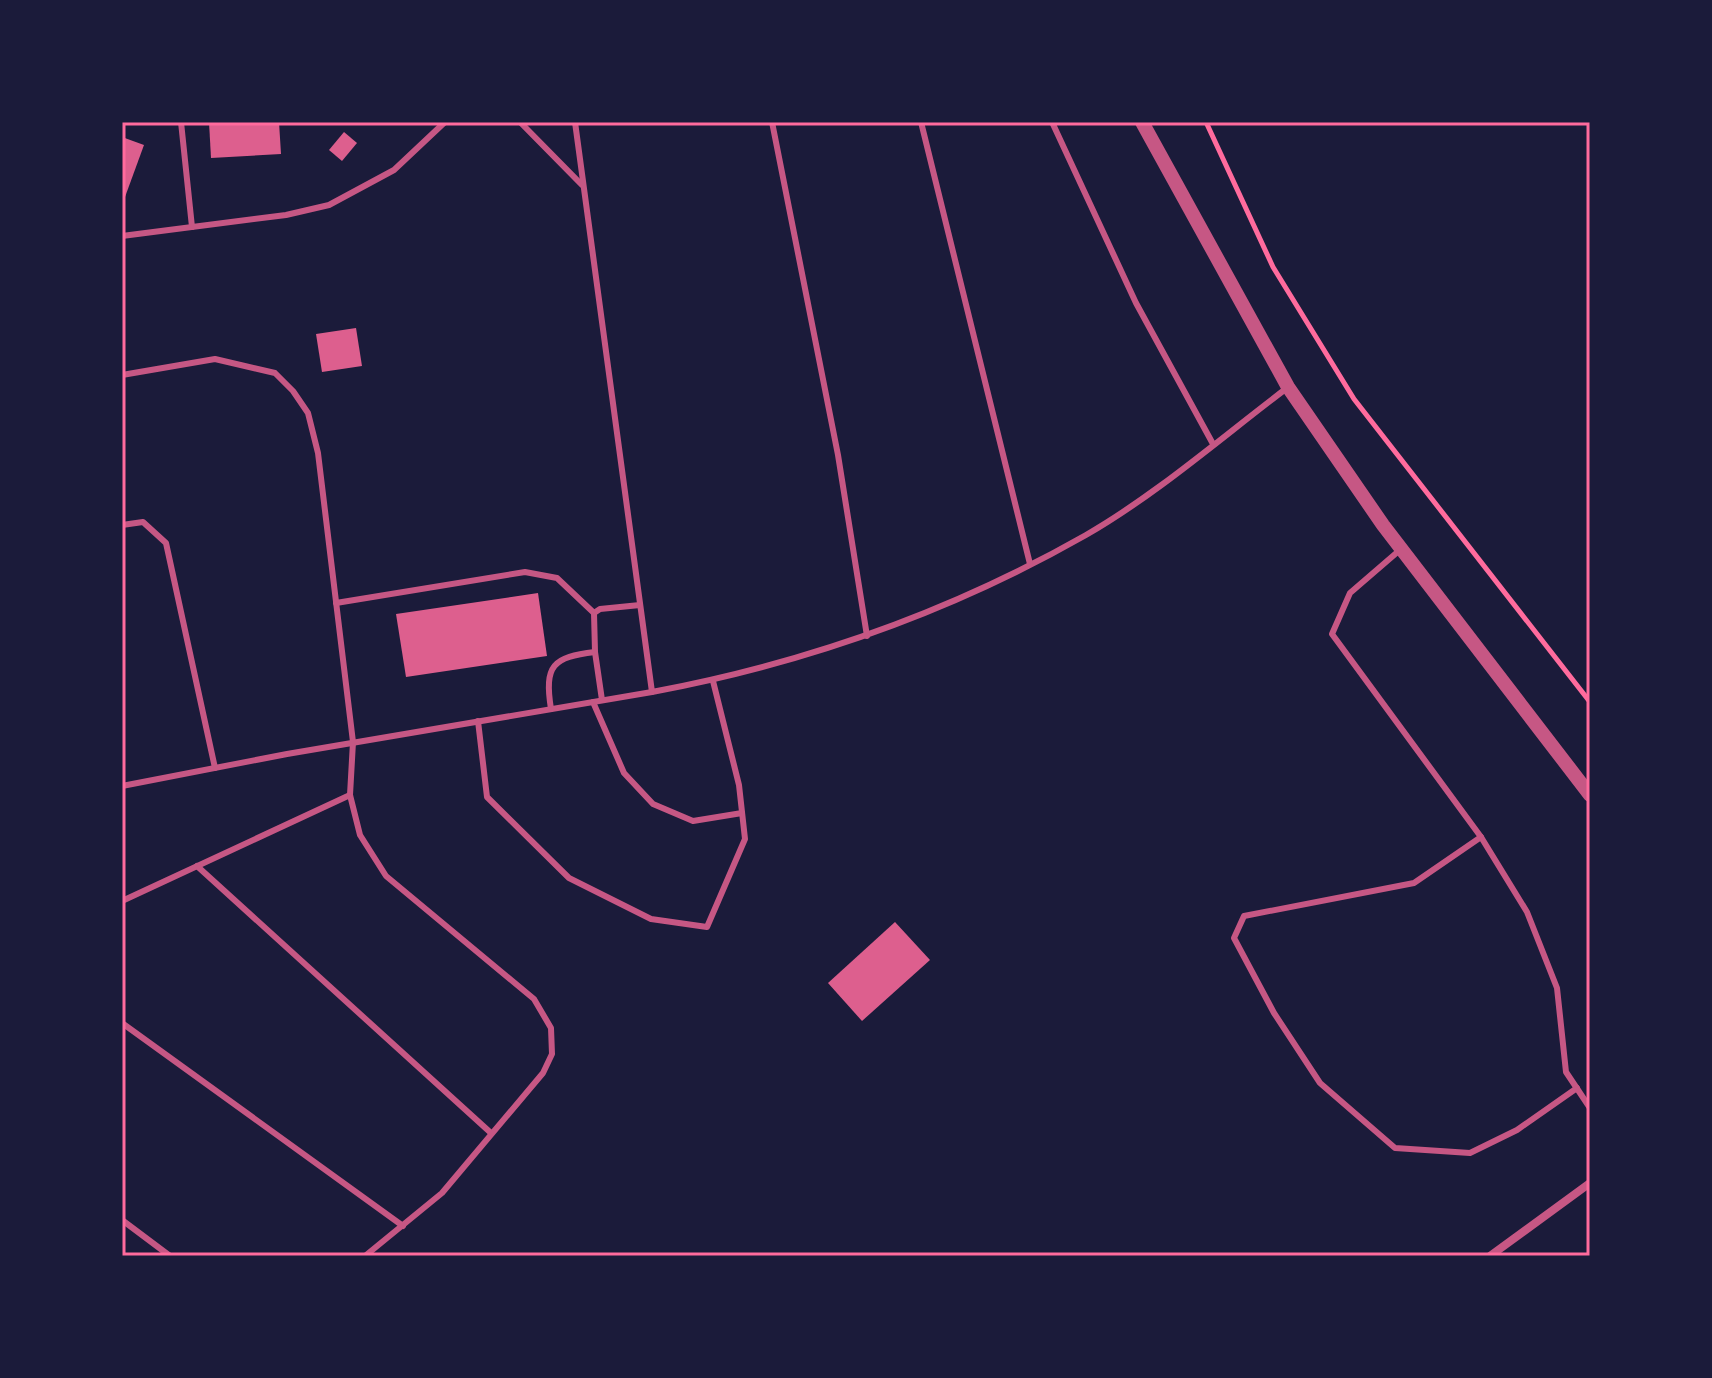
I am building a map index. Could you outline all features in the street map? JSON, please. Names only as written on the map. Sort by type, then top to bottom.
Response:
[{"type":"street","points":[[1142,122],[1288,387],[1401,549],[1590,795]]},
{"type":"street","points":[[1490,1256],[1590,1183]]},
{"type":"lane","points":[[181,122],[192,227]]},
{"type":"lane","points":[[122,236],[286,215],[329,205],[394,170],[445,122]]},
{"type":"lane","points":[[520,122],[583,186]]},
{"type":"lane","points":[[575,122],[652,692]]},
{"type":"lane","points":[[772,122],[838,455],[867,636]]},
{"type":"lane","points":[[921,122],[1030,564]]},
{"type":"lane","points":[[1052,122],[1136,303],[1213,444]]},
{"type":"lane","points":[[122,375],[215,359],[275,373],[293,391],[308,413],[318,453],[353,742],[350,795],[360,835],[386,876],[534,999],[551,1028],[552,1054],[543,1073],[442,1193],[365,1256]]},
{"type":"lane","points":[[122,786],[353,742],[713,681],[867,636],[959,601],[1087,534],[1136,502],[1288,387]]},
{"type":"lane","points":[[122,525],[143,522],[166,543],[215,768]]},
{"type":"lane","points":[[1401,549],[1350,593],[1332,634],[1481,837],[1527,912],[1557,988],[1566,1072],[1590,1108]]},
{"type":"lane","points":[[336,603],[525,572],[557,578],[594,613],[598,701],[624,773],[653,804],[693,821],[742,813]]},
{"type":"lane","points":[[594,613],[600,609],[640,605]]},
{"type":"lane","points":[[551,709],[548,688],[552,671],[566,656],[595,652]]},
{"type":"lane","points":[[478,721],[487,797],[569,878],[651,919],[707,927],[745,839],[739,785],[713,681]]},
{"type":"lane","points":[[122,901],[350,795]]},
{"type":"lane","points":[[1481,837],[1414,883],[1244,916],[1234,938],[1274,1013],[1320,1083],[1395,1148],[1470,1153],[1517,1130],[1577,1088]]},
{"type":"lane","points":[[197,866],[491,1133]]},
{"type":"lane","points":[[122,1023],[403,1226]]},
{"type":"lane","points":[[122,1220],[170,1256]]},
{"type":"path","points":[[1206,122],[1273,267],[1354,399],[1590,702]]},
{"type":"building","points":[[209,122],[279,122],[281,154],[211,158]]},
{"type":"building","points":[[344,132],[357,143],[342,161],[329,150]]},
{"type":"building","points":[[122,137],[144,145],[125,197],[122,196]]},
{"type":"building","points":[[356,328],[362,366],[322,372],[316,334]]},
{"type":"building","points":[[538,593],[547,656],[406,677],[396,614]]},
{"type":"building","points":[[895,922],[930,960],[862,1021],[828,983]]}]
